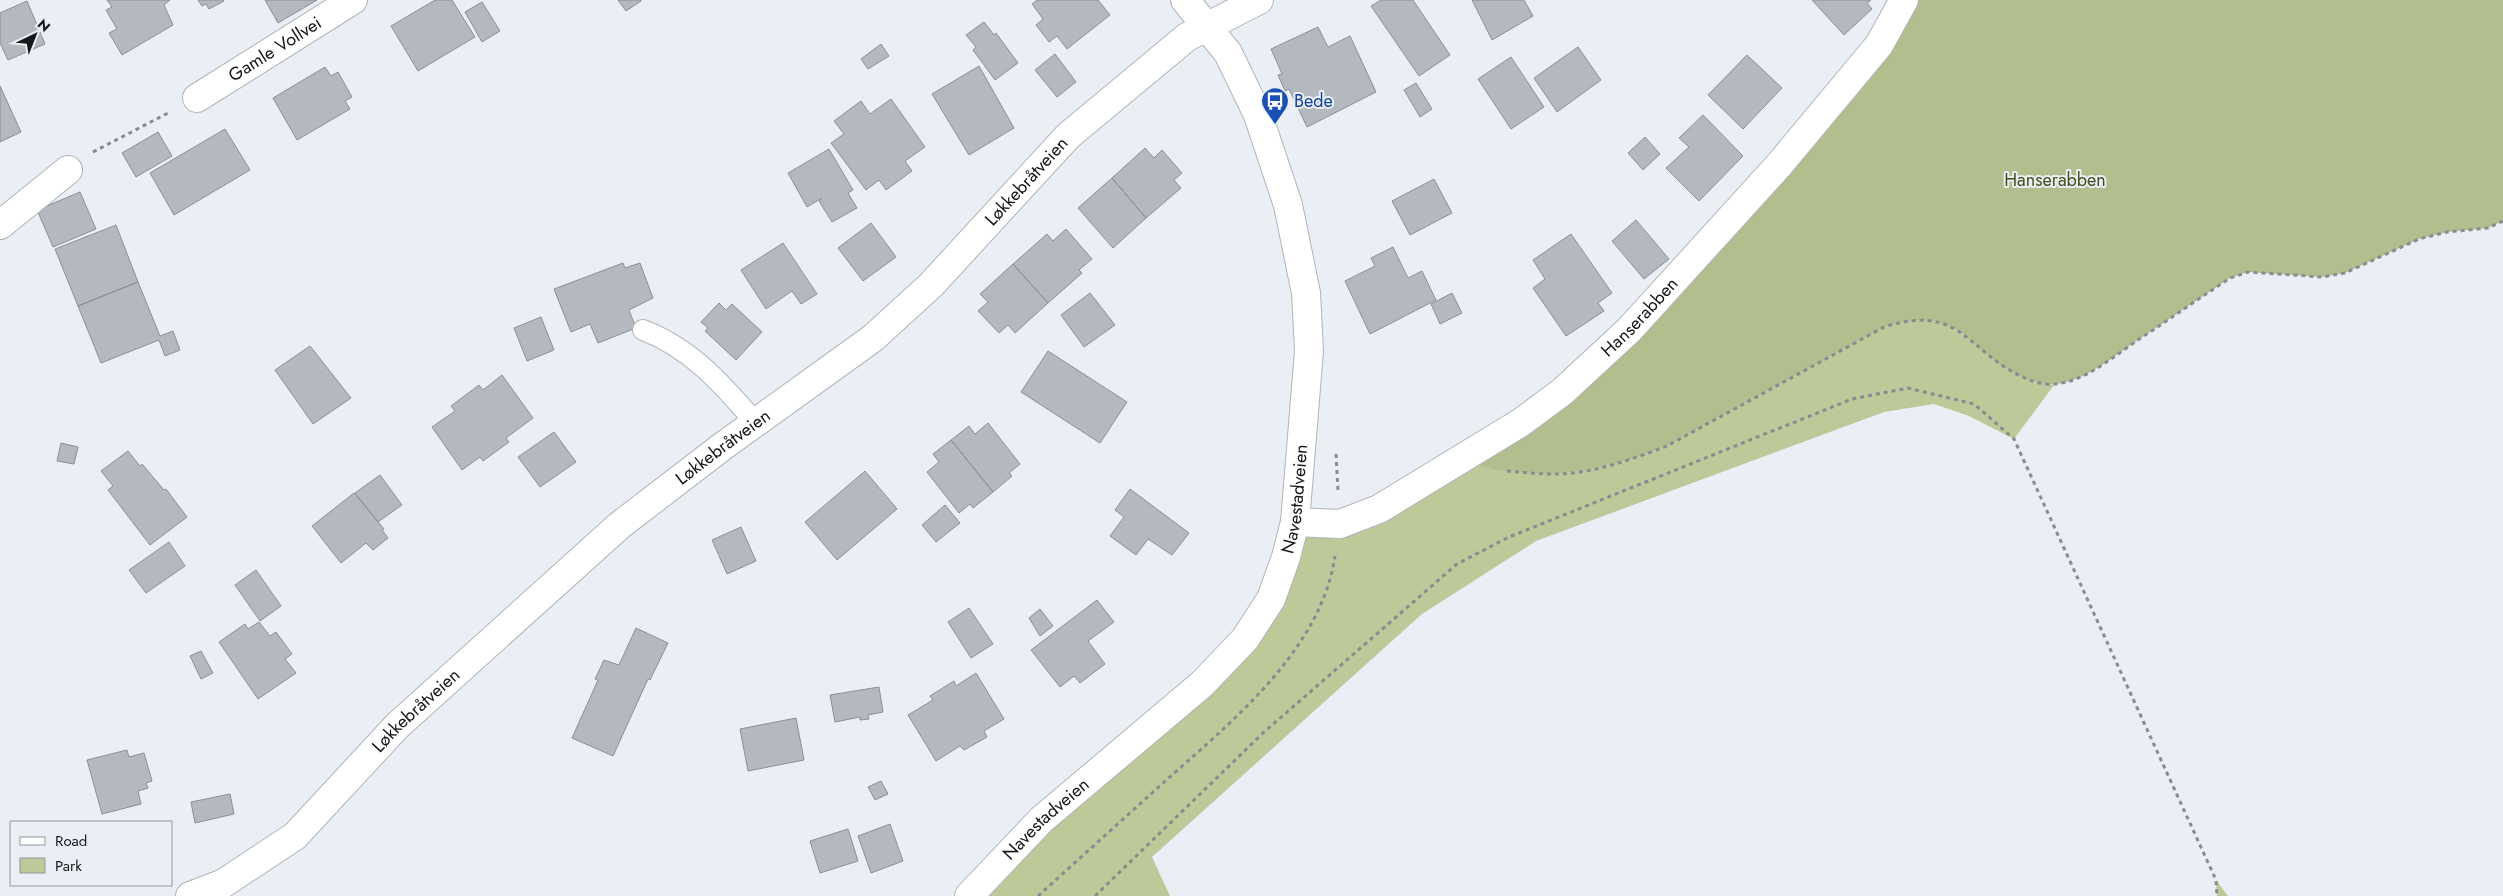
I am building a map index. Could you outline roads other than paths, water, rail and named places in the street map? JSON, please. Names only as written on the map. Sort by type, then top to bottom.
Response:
[{"type":"street","name":"Gamle Vollvei","points":[[197,98],[353,0]]},
{"type":"street","name":"Navestadveien","points":[[970,896],[1042,820],[1202,684],[1245,639],[1271,599],[1286,557],[1295,522],[1309,351],[1306,293],[1288,205],[1258,115],[1228,52],[1186,0]]},
{"type":"street","name":"Løkkebråtveien","points":[[190,896],[224,883],[295,836],[397,726],[620,525],[756,422],[873,338],[931,285],[1068,136],[1187,37],[1208,28],[1259,0]]},
{"type":"street","name":"Hanserabben","points":[[1295,522],[1340,524],[1372,512],[1520,422],[1562,392],[1629,330],[1778,166],[1879,45],[1904,0]]},
{"type":"street","points":[[0,225],[68,170]]},
{"type":"lane","points":[[643,330],[662,337],[696,360],[720,382],[756,422]]},
{"type":"place","name":"Bede","points":[[1275,125]]}]
